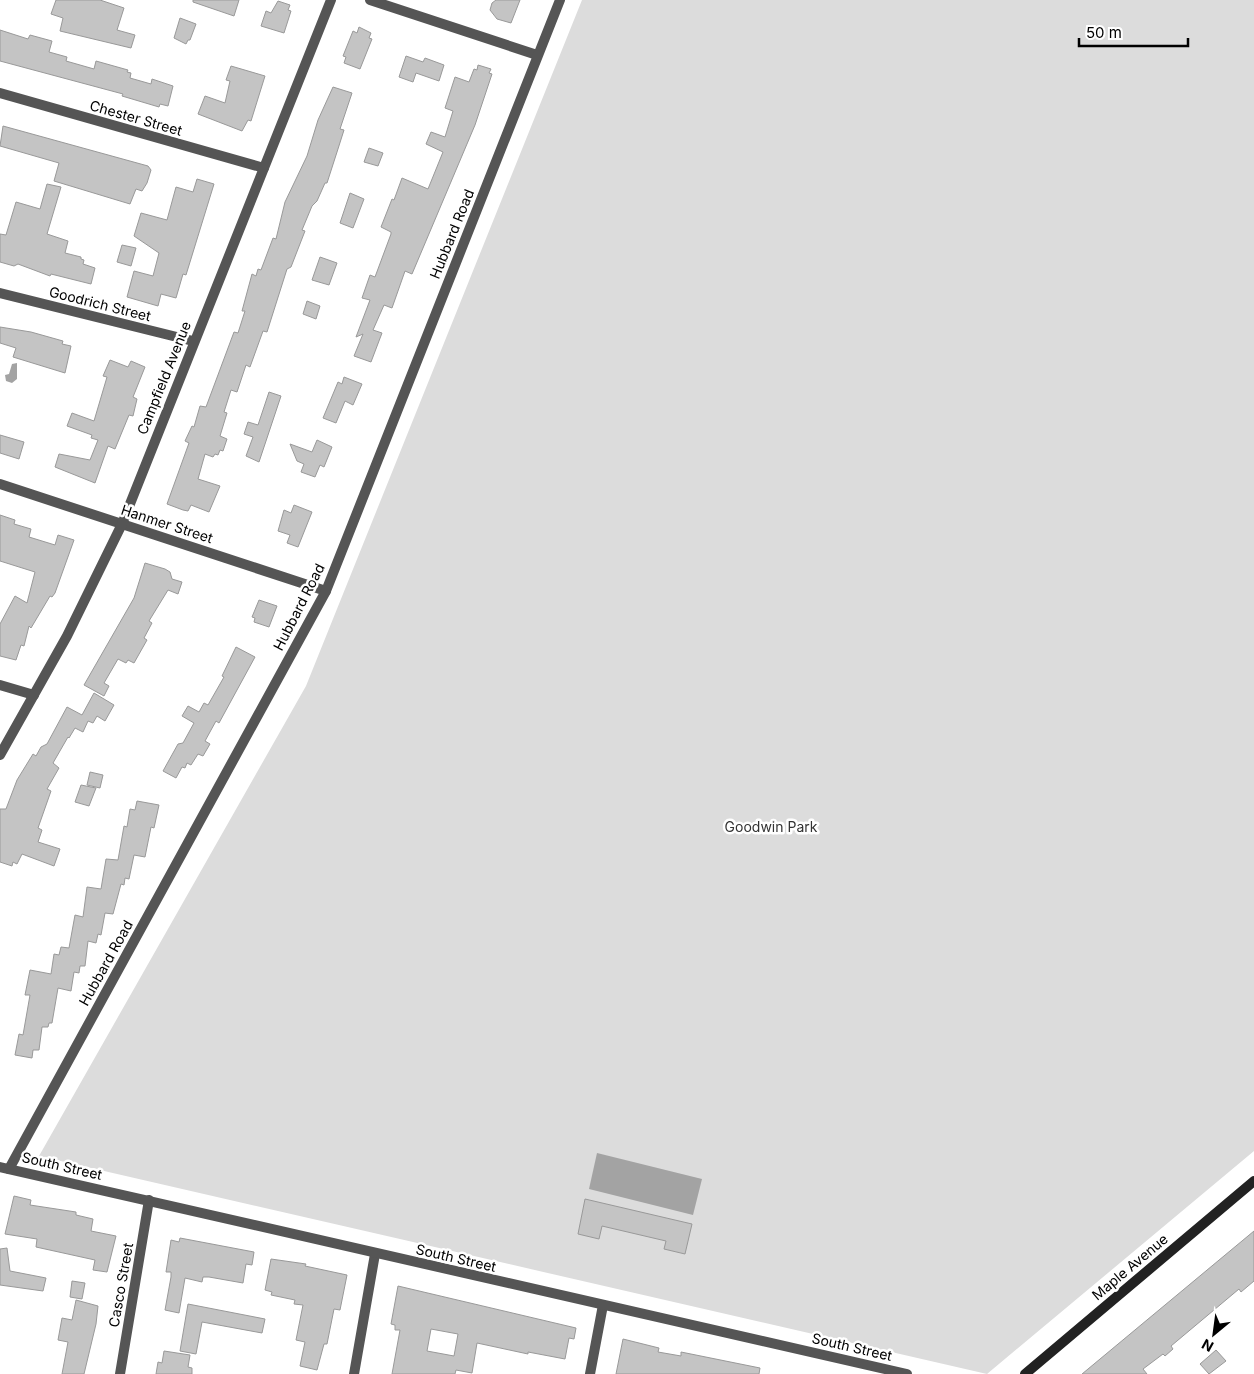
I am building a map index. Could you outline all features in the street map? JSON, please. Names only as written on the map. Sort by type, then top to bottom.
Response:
[{"type":"main road","name":"Maple Avenue","points":[[1024,1374],[1254,1181]]},
{"type":"street","name":"Campfield Avenue","points":[[0,755],[71,629],[122,524],[193,341],[331,0]]},
{"type":"street","points":[[370,0],[537,55]]},
{"type":"street","name":"Hubbard Road","points":[[5,1168],[326,591],[560,0]]},
{"type":"street","name":"Chester Street","points":[[0,93],[264,168]]},
{"type":"street","name":"Goodrich Street","points":[[0,293],[193,341]]},
{"type":"street","name":"Hanmer Street","points":[[0,484],[326,591]]},
{"type":"street","points":[[0,685],[34,695]]},
{"type":"street","name":"South Street","points":[[5,1168],[375,1254],[908,1374]]},
{"type":"street","name":"Casco Street","points":[[120,1374],[149,1200]]},
{"type":"street","points":[[354,1374],[375,1254]]},
{"type":"street","points":[[590,1374],[603,1305]]},
{"type":"green space","name":"Goodwin Park","points":[[582,0],[1254,0],[1254,1151],[987,1374],[39,1156],[306,686]]},
{"type":"shaded area","points":[[17,363],[17,379],[12,383],[6,381],[5,375],[9,374],[12,364]]},
{"type":"shaded area","points":[[597,1153],[702,1179],[693,1215],[589,1189]]},
{"type":"building","points":[[56,0],[100,0],[124,8],[117,30],[135,35],[131,48],[60,31],[63,18],[51,14]]},
{"type":"building","points":[[193,0],[239,0],[234,16],[193,2]]},
{"type":"building","points":[[496,0],[520,0],[511,23],[497,19],[490,10],[492,3]]},
{"type":"building","points":[[278,1],[290,5],[288,10],[291,11],[284,33],[261,26],[266,11],[271,13]]},
{"type":"building","points":[[180,18],[196,24],[190,40],[186,44],[174,38]]},
{"type":"building","points":[[359,27],[371,33],[369,38],[372,39],[360,69],[344,63],[346,57],[343,56],[353,31],[357,33]]},
{"type":"building","points":[[0,30],[28,39],[30,35],[52,41],[49,52],[67,57],[66,61],[94,69],[96,61],[128,70],[127,72],[131,73],[130,78],[151,84],[152,79],[173,86],[168,106],[160,104],[159,107],[122,96],[123,94],[0,61]]},
{"type":"building","points":[[406,56],[423,62],[425,58],[444,65],[439,81],[416,73],[413,82],[399,77]]},
{"type":"building","points":[[478,65],[491,69],[489,73],[492,74],[475,125],[412,274],[405,271],[392,308],[384,305],[373,330],[382,333],[371,362],[354,356],[363,334],[356,337],[370,300],[362,298],[370,275],[375,277],[391,234],[391,232],[381,227],[392,199],[394,200],[402,178],[428,189],[443,152],[426,144],[431,132],[445,137],[453,111],[445,108],[455,77],[469,82],[474,69],[477,70]]},
{"type":"building","points":[[231,66],[265,76],[251,121],[248,120],[242,131],[198,114],[205,96],[225,103],[230,81],[226,80]]},
{"type":"building","points":[[333,87],[352,93],[340,129],[344,130],[327,183],[325,183],[317,201],[312,206],[302,230],[305,231],[291,267],[287,269],[267,332],[263,331],[250,367],[246,365],[237,392],[231,390],[224,412],[227,413],[220,436],[227,439],[223,451],[220,450],[218,455],[215,454],[213,457],[205,454],[198,479],[220,486],[209,512],[191,505],[188,511],[167,504],[189,443],[185,441],[192,426],[194,427],[200,406],[206,407],[234,332],[238,333],[245,311],[242,311],[252,274],[256,276],[258,269],[261,270],[273,238],[276,239],[285,202],[307,156],[318,120]]},
{"type":"building","points":[[3,126],[148,166],[151,170],[147,183],[142,191],[136,189],[130,204],[54,181],[59,163],[0,146]]},
{"type":"building","points":[[369,148],[383,153],[378,166],[364,162]]},
{"type":"building","points":[[197,179],[214,184],[186,275],[183,274],[176,298],[161,294],[158,306],[127,297],[134,271],[153,276],[159,253],[134,236],[141,213],[167,220],[176,187],[193,192]]},
{"type":"building","points":[[47,184],[61,187],[47,234],[68,241],[65,253],[81,257],[84,260],[83,264],[95,268],[91,284],[51,274],[50,276],[18,264],[14,266],[0,262],[0,234],[6,235],[16,202],[40,209]]},
{"type":"building","points":[[350,193],[364,199],[353,228],[340,223]]},
{"type":"building","points":[[122,245],[136,248],[131,266],[117,262]]},
{"type":"building","points":[[320,257],[337,263],[329,285],[312,280]]},
{"type":"building","points":[[307,301],[320,306],[316,319],[303,314]]},
{"type":"building","points":[[0,327],[31,332],[63,341],[62,344],[71,346],[65,373],[13,357],[16,348],[0,343]]},
{"type":"building","points":[[110,360],[128,367],[131,361],[145,367],[133,397],[137,399],[133,416],[129,415],[115,449],[108,446],[95,483],[55,467],[59,454],[90,460],[98,440],[91,438],[92,435],[67,426],[72,413],[94,421],[107,377],[103,376]]},
{"type":"building","points":[[344,377],[362,384],[353,405],[345,401],[336,423],[323,418],[338,382],[342,384]]},
{"type":"building","points":[[269,392],[281,396],[259,462],[246,456],[253,437],[244,434],[248,422],[258,425]]},
{"type":"building","points":[[0,435],[24,442],[19,459],[0,453]]},
{"type":"building","points":[[317,440],[332,447],[324,467],[320,465],[315,477],[301,472],[304,464],[297,461],[290,444],[312,452]]},
{"type":"building","points":[[294,505],[312,512],[298,547],[287,543],[290,535],[278,531],[284,510],[291,513]]},
{"type":"building","points":[[0,515],[15,520],[14,524],[31,529],[29,537],[55,545],[58,535],[74,540],[55,593],[52,597],[50,596],[31,628],[29,626],[24,646],[21,645],[16,660],[0,656],[0,624],[15,596],[27,603],[35,572],[0,561]]},
{"type":"building","points":[[145,563],[165,569],[170,572],[172,579],[182,582],[178,594],[168,590],[149,621],[152,623],[144,638],[147,640],[134,663],[128,660],[126,663],[118,659],[104,683],[109,686],[104,696],[84,685],[134,598]]},
{"type":"building","points":[[259,600],[277,606],[269,627],[254,622],[255,618],[252,617]]},
{"type":"building","points":[[236,647],[255,657],[219,723],[216,721],[205,741],[210,744],[203,756],[198,754],[191,765],[187,763],[185,768],[182,767],[176,778],[163,771],[178,744],[183,743],[194,723],[182,716],[188,706],[199,712],[204,703],[208,705],[224,677],[222,676]]},
{"type":"building","points":[[94,693],[114,705],[105,721],[97,716],[93,723],[88,721],[83,732],[75,728],[53,763],[59,768],[47,789],[51,791],[38,828],[42,830],[38,842],[60,849],[54,866],[22,854],[17,864],[13,862],[12,866],[0,862],[0,809],[6,809],[17,780],[33,754],[36,756],[41,747],[47,744],[67,707],[82,715]]},
{"type":"building","points":[[90,772],[103,775],[100,788],[87,785]]},
{"type":"building","points":[[81,785],[96,788],[89,806],[75,802]]},
{"type":"building","points":[[137,801],[159,805],[154,828],[151,827],[145,857],[134,855],[129,879],[125,878],[124,885],[121,884],[113,914],[105,913],[101,935],[98,934],[96,943],[88,941],[85,966],[80,966],[79,973],[74,972],[71,991],[58,988],[52,1023],[49,1023],[48,1027],[42,1027],[39,1050],[33,1050],[32,1058],[15,1055],[19,1034],[23,1035],[30,995],[25,995],[30,970],[51,974],[54,954],[59,955],[61,947],[69,948],[75,915],[83,917],[87,887],[101,889],[106,859],[118,860],[124,826],[127,827],[130,809],[135,810]]},
{"type":"building","points":[[14,1196],[31,1200],[30,1205],[76,1212],[76,1215],[93,1219],[91,1231],[116,1236],[107,1272],[93,1270],[95,1260],[36,1247],[37,1239],[5,1234]]},
{"type":"building","points":[[585,1199],[692,1224],[685,1254],[664,1249],[666,1241],[602,1226],[599,1239],[578,1234]]},
{"type":"building","points":[[1254,1231],[1254,1281],[1241,1292],[1239,1289],[1171,1346],[1173,1349],[1165,1356],[1163,1354],[1143,1369],[1147,1374],[1082,1374]]},
{"type":"building","points":[[180,1238],[254,1252],[252,1265],[246,1264],[243,1283],[209,1277],[203,1277],[202,1282],[185,1278],[179,1313],[165,1310],[171,1277],[171,1272],[166,1272],[171,1240],[179,1242]]},
{"type":"building","points":[[7,1248],[10,1271],[46,1278],[43,1291],[0,1285],[0,1249]]},
{"type":"building","points":[[271,1259],[306,1264],[305,1266],[347,1275],[340,1310],[334,1309],[327,1344],[324,1344],[317,1370],[300,1366],[305,1342],[296,1340],[303,1305],[294,1304],[295,1300],[271,1295],[272,1292],[265,1290]]},
{"type":"building","points":[[72,1281],[85,1283],[82,1299],[70,1297]]},
{"type":"building","points":[[398,1286],[576,1328],[574,1339],[569,1338],[565,1359],[528,1352],[528,1354],[477,1343],[472,1373],[456,1370],[455,1374],[392,1374],[400,1330],[395,1330],[395,1325],[391,1324]],"holes":[[[431,1329],[458,1334],[454,1356],[427,1351]]]},
{"type":"building","points":[[76,1300],[98,1306],[96,1324],[84,1374],[62,1374],[68,1342],[58,1340],[62,1318],[72,1320]]},
{"type":"building","points":[[188,1304],[265,1319],[262,1333],[202,1322],[196,1354],[180,1351]]},
{"type":"building","points":[[623,1339],[659,1348],[658,1352],[681,1356],[681,1352],[760,1368],[759,1374],[616,1374]]},
{"type":"building","points":[[1216,1350],[1226,1361],[1209,1374],[1200,1364]]},
{"type":"building","points":[[164,1351],[190,1355],[188,1367],[192,1368],[192,1374],[156,1374],[158,1362],[162,1363]]}]
